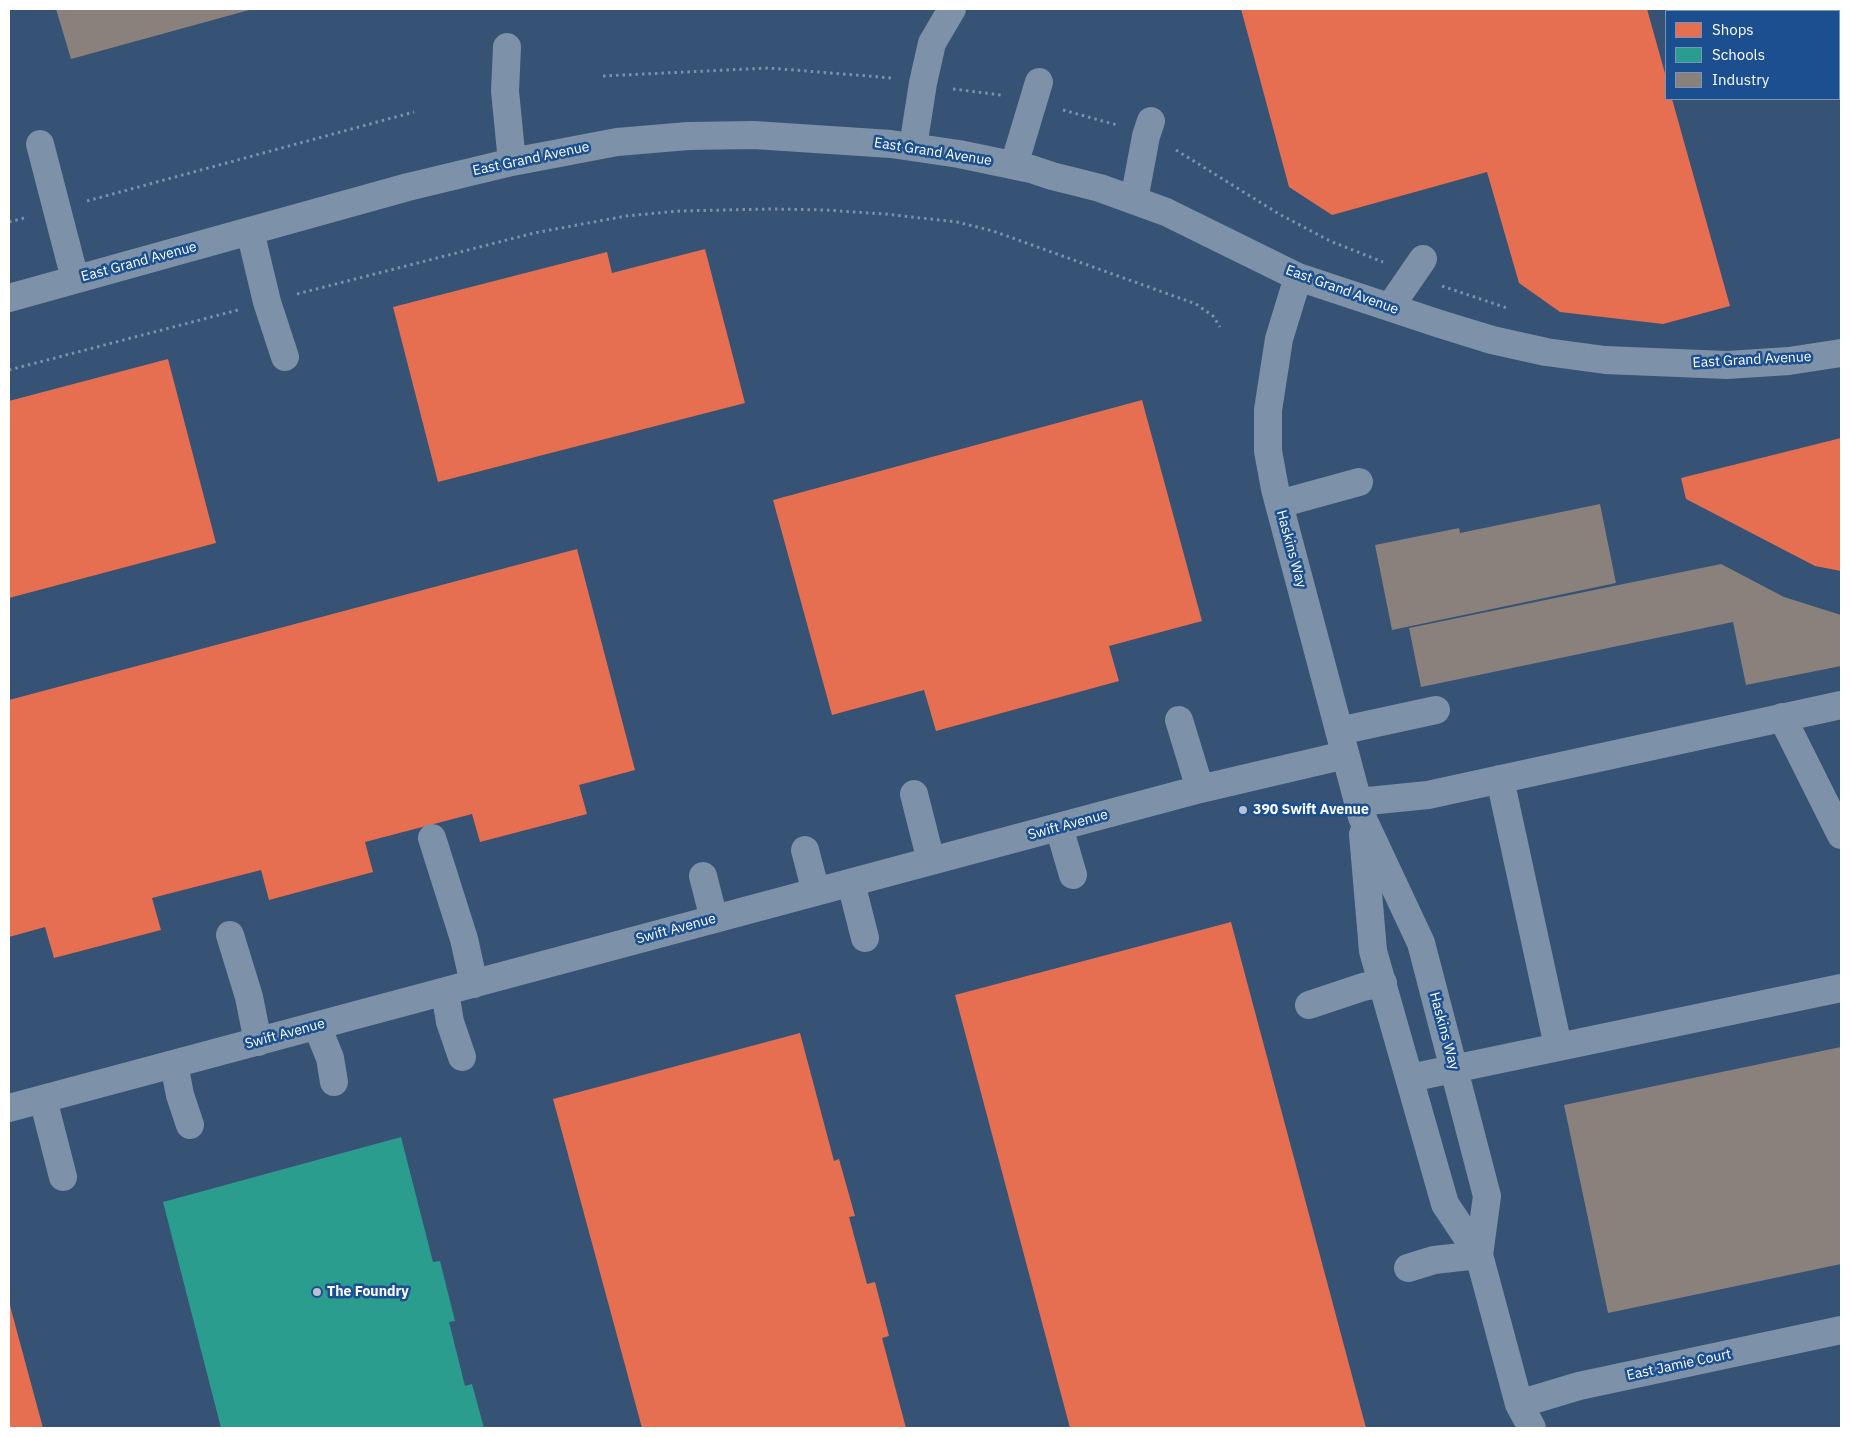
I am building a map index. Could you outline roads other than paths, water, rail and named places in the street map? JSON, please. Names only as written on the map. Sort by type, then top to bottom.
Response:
[{"type":"street","points":[[913,147],[923,83],[932,43],[952,9]]},
{"type":"street","points":[[508,47],[505,91],[512,162]]},
{"type":"street","points":[[1014,165],[1039,82]]},
{"type":"street","points":[[1134,200],[1146,136],[1151,121]]},
{"type":"street","name":"East Grand Avenue","points":[[9,298],[250,231],[512,162],[617,142],[688,136],[754,135],[821,138],[913,147],[1014,165],[1100,188],[1166,212],[1298,277],[1492,340],[1546,352],[1605,360],[1727,365],[1789,361],[1841,353]]},
{"type":"street","points":[[40,144],[75,279]]},
{"type":"street","points":[[250,231],[267,302],[285,357]]},
{"type":"street","points":[[1390,307],[1418,266]]},
{"type":"street","name":"Haskins Way","points":[[1298,277],[1279,339],[1268,410],[1268,451],[1279,504],[1360,810],[1421,943],[1454,1068],[1487,1196],[1479,1255]]},
{"type":"street","points":[[1279,504],[1359,482]]},
{"type":"street","points":[[1360,810],[1841,704]]},
{"type":"street","name":"Swift Avenue","points":[[9,1108],[1200,789],[1436,710]]},
{"type":"street","points":[[1782,717],[1841,835]]},
{"type":"street","points":[[1179,720],[1200,789]]},
{"type":"street","points":[[1500,779],[1558,1046]]},
{"type":"street","points":[[914,794],[931,861]]},
{"type":"street","name":"Haskins Way","points":[[1360,810],[1373,951],[1445,1204],[1479,1255],[1518,1416],[1532,1428]]},
{"type":"street","points":[[1059,827],[1073,875]]},
{"type":"street","points":[[432,838],[464,939],[474,984]]},
{"type":"street","points":[[805,850],[816,892]]},
{"type":"street","points":[[704,876],[714,919]]},
{"type":"street","points":[[850,883],[865,938]]},
{"type":"street","points":[[230,935],[249,997],[258,1042]]},
{"type":"street","points":[[1309,1005],[1383,983]]},
{"type":"street","points":[[1410,1078],[1841,988]]},
{"type":"street","points":[[445,992],[450,1022],[462,1057]]},
{"type":"street","points":[[317,1026],[330,1058],[334,1082]]},
{"type":"street","points":[[174,1064],[180,1095],[190,1125]]},
{"type":"street","points":[[43,1099],[63,1177]]},
{"type":"street","points":[[1408,1268],[1434,1260],[1479,1255]]},
{"type":"street","name":"East Jamie Court","points":[[1518,1416],[1578,1386],[1841,1330]]},
{"type":"place","name":"390 Swift Avenue","points":[[1243,810]]},
{"type":"place","name":"The Foundry","points":[[317,1292]]}]
